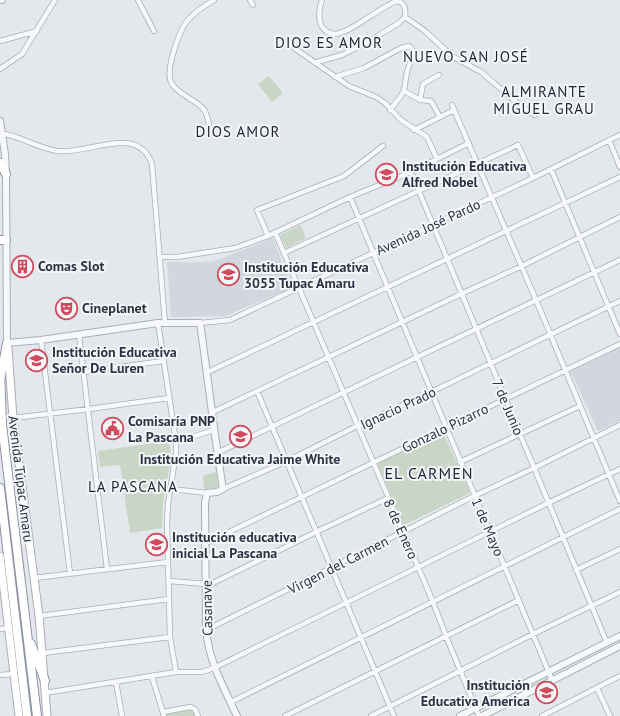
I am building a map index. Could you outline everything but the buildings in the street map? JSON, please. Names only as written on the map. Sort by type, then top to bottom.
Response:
[{"type":"highway","points":[[0,163],[6,174]]},
{"type":"highway","points":[[0,389],[7,343]]},
{"type":"highway","name":"Avenida Túpac Amaru","points":[[0,370],[2,424],[37,716]]},
{"type":"highway","name":"Avenida Túpac Amaru","points":[[0,488],[27,716]]},
{"type":"highway","points":[[27,631],[45,681]]},
{"type":"main road","name":"Avenida Túpac Amaru","points":[[7,343],[13,418],[43,653],[47,716]]},
{"type":"main road","points":[[0,556],[19,716]]},
{"type":"street","points":[[0,69],[20,57],[55,0]]},
{"type":"street","points":[[138,0],[154,31]]},
{"type":"street","points":[[210,132],[205,111],[171,83],[169,75],[170,67],[182,30],[188,20],[194,13],[214,0]]},
{"type":"street","points":[[250,0],[254,5]]},
{"type":"street","points":[[317,62],[342,55],[366,43],[399,23],[405,16],[406,11],[404,5],[400,1],[397,1],[344,31],[334,34],[324,30],[320,20],[319,10],[322,0]]},
{"type":"street","points":[[405,16],[425,31],[452,56],[481,72],[527,111],[535,115]]},
{"type":"street","points":[[0,41],[37,30]]},
{"type":"street","points":[[335,77],[364,68],[404,46],[410,47],[414,54],[407,72],[404,91],[390,110]]},
{"type":"street","points":[[294,48],[317,62],[349,86],[376,97],[385,103],[390,110],[414,130],[427,137],[437,159]]},
{"type":"street","points":[[420,100],[423,84],[439,75]]},
{"type":"street","points":[[404,91],[420,100],[431,101],[440,117]]},
{"type":"street","points":[[414,130],[440,117],[453,107],[522,266],[620,501]]},
{"type":"street","name":"Avenida Túpac Amaru","points":[[0,121],[6,174],[3,240],[7,343]]},
{"type":"street","points":[[1,133],[26,140],[45,148],[59,151],[72,151],[123,143],[131,143],[142,148],[150,158],[152,164],[165,323]]},
{"type":"street","name":"Avenida José Pardo","points":[[7,343],[41,340],[165,323],[200,323],[230,320],[433,226],[620,135]]},
{"type":"street","points":[[609,140],[620,167]]},
{"type":"street","points":[[160,257],[177,257],[227,250],[268,236],[350,197],[411,172],[469,143]]},
{"type":"street","points":[[284,253],[518,145],[533,178]]},
{"type":"street","points":[[268,236],[257,210],[344,176],[383,146]]},
{"type":"street","points":[[551,169],[620,334]]},
{"type":"street","name":"7 de Junio","points":[[411,172],[607,643]]},
{"type":"street","points":[[208,372],[620,177]]},
{"type":"street","name":"1 de Mayo","points":[[350,197],[552,680]]},
{"type":"street","points":[[213,412],[522,266],[620,217]]},
{"type":"street","name":"8 de Enero","points":[[275,232],[433,602],[476,708],[481,716]]},
{"type":"street","points":[[217,453],[620,260]]},
{"type":"street","name":"Ignacio Prado","points":[[171,489],[207,493],[223,490],[287,462],[357,426],[432,392],[620,301]]},
{"type":"street","points":[[200,323],[208,372],[214,430],[223,490]]},
{"type":"street","points":[[158,324],[176,442],[167,523],[170,637],[176,672]]},
{"type":"street","points":[[79,335],[107,569]]},
{"type":"street","points":[[41,340],[70,573]]},
{"type":"street","name":"Gonzalo Pizarro","points":[[206,543],[620,344]]},
{"type":"street","points":[[84,372],[163,361]]},
{"type":"street","points":[[257,391],[394,716]]},
{"type":"street","points":[[13,418],[169,398]]},
{"type":"street","points":[[460,462],[580,406]]},
{"type":"street","name":"Virgen del Carmen","points":[[206,630],[620,425]]},
{"type":"street","points":[[176,442],[214,430]]},
{"type":"street","points":[[46,694],[176,672],[202,672],[214,668],[490,531],[620,469]]},
{"type":"street","name":"Casanave","points":[[207,493],[205,503],[207,640],[214,668],[237,716]]},
{"type":"street","points":[[169,581],[206,584],[213,583],[388,498]]},
{"type":"street","points":[[231,702],[620,509]]},
{"type":"street","points":[[576,570],[620,549]]},
{"type":"street","points":[[34,578],[168,562]]},
{"type":"street","points":[[370,716],[591,605],[620,592]]},
{"type":"street","points":[[39,616],[169,599]]},
{"type":"street","points":[[285,716],[519,600]]},
{"type":"street","points":[[0,629],[9,628]]},
{"type":"street","points":[[460,716],[620,636]]},
{"type":"street","points":[[43,653],[170,637]]},
{"type":"street","points":[[481,716],[620,646]]},
{"type":"street","points":[[0,675],[14,674]]},
{"type":"street","points":[[542,716],[620,676]]},
{"type":"street","points":[[152,677],[164,714],[190,707],[195,709],[198,716]]},
{"type":"street","points":[[116,682],[122,716]]},
{"type":"street","points":[[597,688],[610,716]]},
{"type":"shaded area","name":"Institución Educativa 3055 Tupac Amaru","points":[[273,238],[292,288],[225,316],[171,317],[167,262],[212,262]]},
{"type":"shaded area","points":[[620,346],[620,421],[598,431],[570,370]]},
{"type":"green space","points":[[269,76],[283,93],[272,102],[258,84]]},
{"type":"green space","points":[[301,225],[306,238],[286,248],[280,235]]},
{"type":"green space","points":[[443,432],[470,493],[404,525],[377,463]]},
{"type":"green space","name":"LA PASCANA","points":[[169,441],[171,456],[163,504],[162,528],[130,533],[120,465],[100,467],[98,451]]},
{"type":"green space","points":[[216,472],[218,485],[216,488],[204,489],[203,476]]},
{"type":"green space","points":[[190,710],[194,712],[196,716],[167,716],[166,714]]},
{"type":"place","name":"Institución Educativa Alfred Nobel","points":[[386,174]]},
{"type":"place","name":"Comas Slot","points":[[23,266]]},
{"type":"place","name":"Institución Educativa 3055 Tupac Amaru","points":[[228,275]]},
{"type":"place","name":"Cineplanet","points":[[67,308]]},
{"type":"place","name":"Institución Educativa Señor De Luren","points":[[37,360]]},
{"type":"place","name":"Comisaría PNP La Pascana","points":[[112,429]]},
{"type":"place","name":"Institución Educativa Jaime White","points":[[240,437]]},
{"type":"place","name":"Institución educativa inicial La Pascana","points":[[156,545]]},
{"type":"place","name":"Institución Educativa America","points":[[546,693]]},
{"type":"district","name":"DIOS ES AMOR","points":[[329,42]]},
{"type":"district","name":"NUEVO SAN JOSÉ","points":[[466,56]]},
{"type":"district","name":"ALMIRANTE MIGUEL GRAU","points":[[544,100]]},
{"type":"district","name":"DIOS AMOR","points":[[238,131]]},
{"type":"district","name":"EL CARMEN","points":[[429,473]]},
{"type":"district","name":"LA PASCANA","points":[[133,486]]}]
